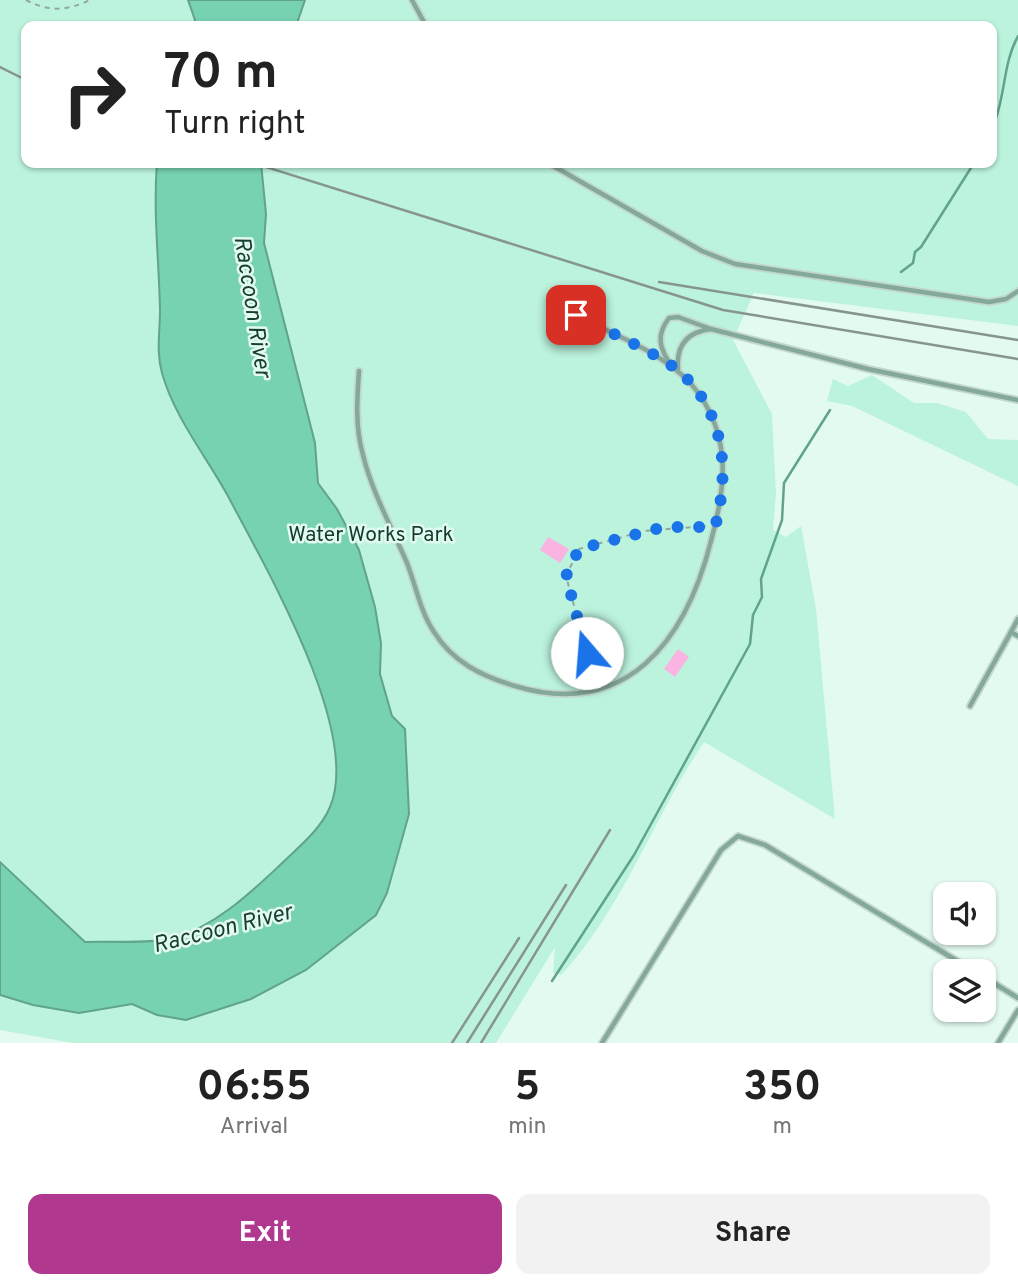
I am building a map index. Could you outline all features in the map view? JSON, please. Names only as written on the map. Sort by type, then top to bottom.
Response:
[{"type":"lane","points":[[412,0],[423,21]]},
{"type":"lane","points":[[557,168],[702,251],[735,264],[989,302],[1006,299],[1018,291]]},
{"type":"lane","points":[[359,371],[356,405],[363,457],[414,579],[424,614],[444,646],[461,663],[513,686],[570,695],[597,691],[634,674],[655,656],[673,634],[708,556],[724,486],[722,447],[709,412],[678,370],[576,315]]},
{"type":"lane","points":[[671,366],[659,341],[660,332],[669,318],[678,317],[711,329],[868,369],[1018,400]]},
{"type":"lane","points":[[678,370],[677,355],[687,338],[692,333],[711,329]]},
{"type":"lane","points":[[970,706],[1018,618]]},
{"type":"lane","points":[[1011,632],[1018,636]]},
{"type":"lane","points":[[602,1043],[721,850],[738,836],[765,845],[954,959]]},
{"type":"lane","points":[[996,984],[1018,998]]},
{"type":"lane","points":[[998,1043],[1018,1010]]},
{"type":"path","points":[[26,0],[48,9],[62,10],[90,0]]},
{"type":"path","points":[[597,691],[566,576],[579,549],[664,527],[715,527]]},
{"type":"green space","name":"Water Works Park","points":[[0,0],[1018,0],[1018,326],[754,293],[733,340],[772,414],[776,494],[773,530],[786,537],[801,526],[816,609],[835,819],[704,742],[669,800],[620,892],[583,949],[561,975],[553,973],[555,947],[496,1043],[73,1043],[0,1030]]},
{"type":"green space","points":[[872,375],[914,403],[937,403],[966,412],[988,439],[1018,440],[1018,486],[852,406],[827,401],[833,379],[848,386]]},
{"type":"water","points":[[188,0],[305,0],[298,21],[195,20]]},
{"type":"water","name":"Raccoon River","points":[[157,168],[261,168],[266,214],[264,243],[315,443],[318,483],[337,509],[359,550],[375,607],[381,643],[380,674],[392,716],[405,729],[409,814],[387,893],[376,915],[306,970],[251,999],[186,1020],[157,1015],[132,1004],[79,1013],[33,1005],[0,995],[0,862],[85,942],[165,940],[189,933],[217,918],[255,888],[307,839],[330,807],[336,775],[333,737],[322,694],[305,650],[229,498],[175,406],[162,373],[159,350]]},
{"type":"building","points":[[548,537],[569,549],[560,563],[540,550]]},
{"type":"building","points":[[678,649],[689,657],[675,677],[664,669]]},
{"type":"waterway","points":[[997,114],[1009,58],[1018,36]]},
{"type":"waterway","points":[[901,272],[913,263],[915,252],[921,247],[971,168]]},
{"type":"waterway","points":[[552,981],[634,855],[750,644],[753,615],[762,597],[761,579],[782,520],[784,483],[830,410]]},
{"type":"railway","points":[[0,67],[21,78]]},
{"type":"railway","points":[[269,168],[723,310],[1018,359]]},
{"type":"railway","points":[[659,282],[1018,340]]},
{"type":"railway","points":[[481,1043],[610,830]]},
{"type":"railway","points":[[467,1043],[566,885]]},
{"type":"railway","points":[[452,1043],[519,938]]},
{"type":"route","points":[[576,315],[678,370],[688,380],[700,395],[717,430],[724,466],[724,486],[715,527],[664,527],[579,549],[567,568],[566,576],[587,653]]}]
